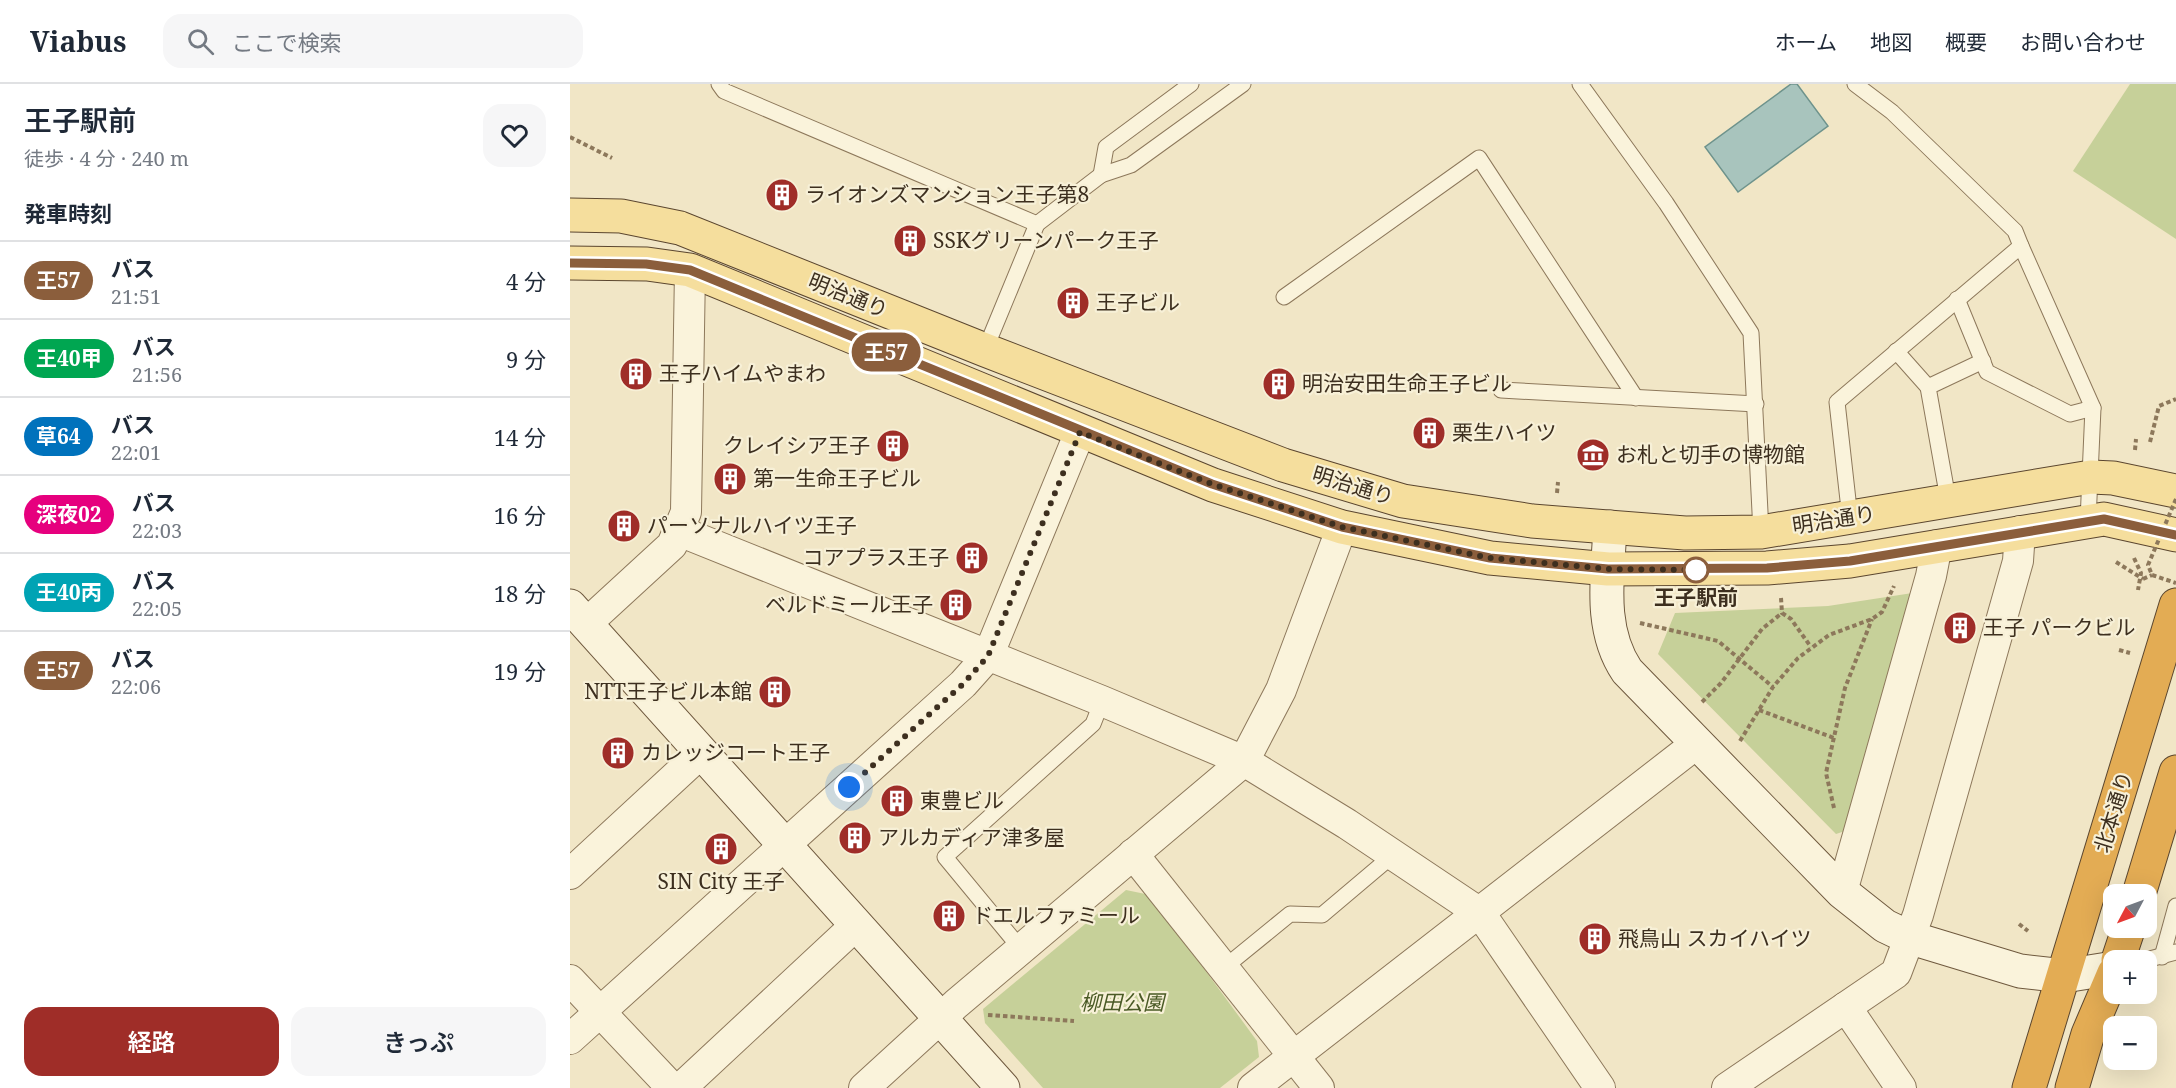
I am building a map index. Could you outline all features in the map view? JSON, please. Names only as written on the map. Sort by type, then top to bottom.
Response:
[{"type":"highway","name":"北本通り","points":[[2029,1088],[2173,625]]},
{"type":"highway","points":[[2142,884],[2176,772]]},
{"type":"highway","points":[[2072,1088],[2088,1034],[2103,999]]},
{"type":"main road","name":"明治通り","points":[[570,215],[621,216],[680,228],[985,350],[1283,465],[1403,501],[1532,521],[1684,533],[1761,532],[1948,499],[2091,477],[2113,478],[2176,491]]},
{"type":"main road","name":"明治通り","points":[[570,263],[646,264],[690,270],[1080,432],[1212,484],[1342,527],[1490,558],[1608,569],[1767,568],[1850,561],[2019,531],[2104,519],[2176,535]]},
{"type":"street","points":[[690,270],[686,512],[672,545],[578,615],[1003,1088]]},
{"type":"street","points":[[570,1039],[963,684],[988,656],[1080,432]]},
{"type":"street","points":[[1610,526],[1607,614],[1618,657],[1627,671],[1696,744],[1842,892],[1885,926],[1908,937],[2020,970],[2064,976],[2103,971]]},
{"type":"street","points":[[864,1088],[939,1019],[1244,761],[1281,690],[1342,527]]},
{"type":"street","points":[[679,531],[1102,701],[1244,761],[1393,855],[1480,914],[1600,1088]]},
{"type":"street","points":[[1727,1088],[1896,973],[1918,915],[2018,561],[2019,531]]},
{"type":"street","points":[[1842,892],[1931,576],[1937,545]]},
{"type":"street","points":[[1253,1088],[1696,744]]},
{"type":"street","points":[[570,874],[702,752]]},
{"type":"street","points":[[1133,854],[1319,1088]]},
{"type":"street","points":[[681,1088],[856,925]]},
{"type":"street","points":[[570,980],[672,1088]]},
{"type":"street","points":[[1846,1007],[1901,1088]]},
{"type":"lane","points":[[719,84],[724,91],[1037,224]]},
{"type":"lane","points":[[1101,175],[1106,147],[1191,84]]},
{"type":"lane","points":[[985,350],[1037,224],[1101,175],[1131,165],[1243,84]]},
{"type":"lane","points":[[1580,84],[1666,203],[1751,333],[1761,532]]},
{"type":"lane","points":[[1855,84],[1892,112],[2015,231],[2093,408],[2088,521]]},
{"type":"lane","points":[[1284,297],[1479,158],[1636,398]]},
{"type":"lane","points":[[1850,518],[1837,402],[2021,246]]},
{"type":"lane","points":[[1957,299],[1987,372],[2070,414],[2093,408]]},
{"type":"lane","points":[[1896,351],[1928,387],[1948,499]]},
{"type":"lane","points":[[1928,387],[1983,361]]},
{"type":"lane","points":[[1501,390],[1756,404]]},
{"type":"lane","points":[[1021,949],[945,857],[1093,724],[1102,701]]},
{"type":"lane","points":[[1225,967],[1290,914],[1322,915],[1393,855]]},
{"type":"lane","points":[[2161,956],[2176,906]]},
{"type":"path","points":[[570,137],[612,158]]},
{"type":"path","points":[[2150,442],[2159,406],[2176,399]]},
{"type":"path","points":[[2136,439],[2134,449],[2138,450]]},
{"type":"path","points":[[2152,575],[2148,565],[2176,500]]},
{"type":"path","points":[[2115,552],[2116,562],[2143,579],[2152,575],[2176,583]]},
{"type":"path","points":[[2138,590],[2141,573]]},
{"type":"path","points":[[1740,741],[1773,687],[1811,647],[1830,635],[1872,620],[1882,612],[1894,585]]},
{"type":"path","points":[[1781,598],[1782,612],[1791,619],[1811,647]]},
{"type":"path","points":[[1702,702],[1741,658],[1762,629],[1782,612]]},
{"type":"path","points":[[1834,817],[1826,773],[1845,688],[1872,620]]},
{"type":"path","points":[[1640,623],[1718,641],[1773,687]]},
{"type":"path","points":[[1758,710],[1834,738]]},
{"type":"path","points":[[2019,924],[2028,931]]},
{"type":"path","points":[[984,1015],[1074,1021]]},
{"type":"green space","points":[[2130,84],[2176,84],[2176,239],[2073,171]]},
{"type":"green space","points":[[1919,592],[1851,829],[1836,834],[1658,654],[1675,613],[1828,606]]},
{"type":"green space","name":"柳田公園","points":[[1126,890],[1150,895],[1257,1041],[1259,1057],[1220,1088],[1043,1088],[985,1023],[983,1009]]},
{"type":"water","points":[[1791,84],[1797,84],[1828,126],[1738,192],[1705,147]]},
{"type":"bus line","name":"王57","points":[[570,263],[646,264],[690,270],[1212,484],[1342,527],[1490,558],[1608,569],[1767,568],[1850,561],[2019,531],[2104,519],[2176,535]]},
{"type":"place","name":"ライオンズマンション王子第8","points":[[782,195]]},
{"type":"place","name":"SSKグリーンパーク王子","points":[[910,241]]},
{"type":"place","name":"王子ビル","points":[[1073,303]]},
{"type":"place","name":"王子ハイムやまわ","points":[[636,374]]},
{"type":"place","name":"明治安田生命王子ビル","points":[[1279,384]]},
{"type":"place","name":"栗生ハイツ","points":[[1429,433]]},
{"type":"place","name":"クレイシア王子","points":[[893,446]]},
{"type":"place","name":"お札と切手の博物館","points":[[1593,455]]},
{"type":"place","name":"第一生命王子ビル","points":[[730,479]]},
{"type":"place","name":"パーソナルハイツ王子","points":[[624,526]]},
{"type":"place","name":"コアプラス王子","points":[[972,558]]},
{"type":"place","name":"王子駅前","points":[[1696,570]]},
{"type":"place","name":"ベルドミール王子","points":[[956,605]]},
{"type":"place","name":"王子 パークビル","points":[[1960,628]]},
{"type":"place","name":"NTT王子ビル本館","points":[[775,692]]},
{"type":"place","name":"カレッジコート王子","points":[[618,753]]},
{"type":"place","name":"東豊ビル","points":[[897,801]]},
{"type":"place","name":"アルカディア津多屋","points":[[855,838]]},
{"type":"place","name":"SIN City 王子","points":[[721,849]]},
{"type":"place","name":"ドエルファミール","points":[[949,916]]},
{"type":"place","name":"飛鳥山 スカイハイツ","points":[[1595,939]]},
{"type":"route","points":[[849,787],[963,684],[988,656],[1080,432],[1212,484],[1342,527],[1490,558],[1608,569],[1696,570]]}]
